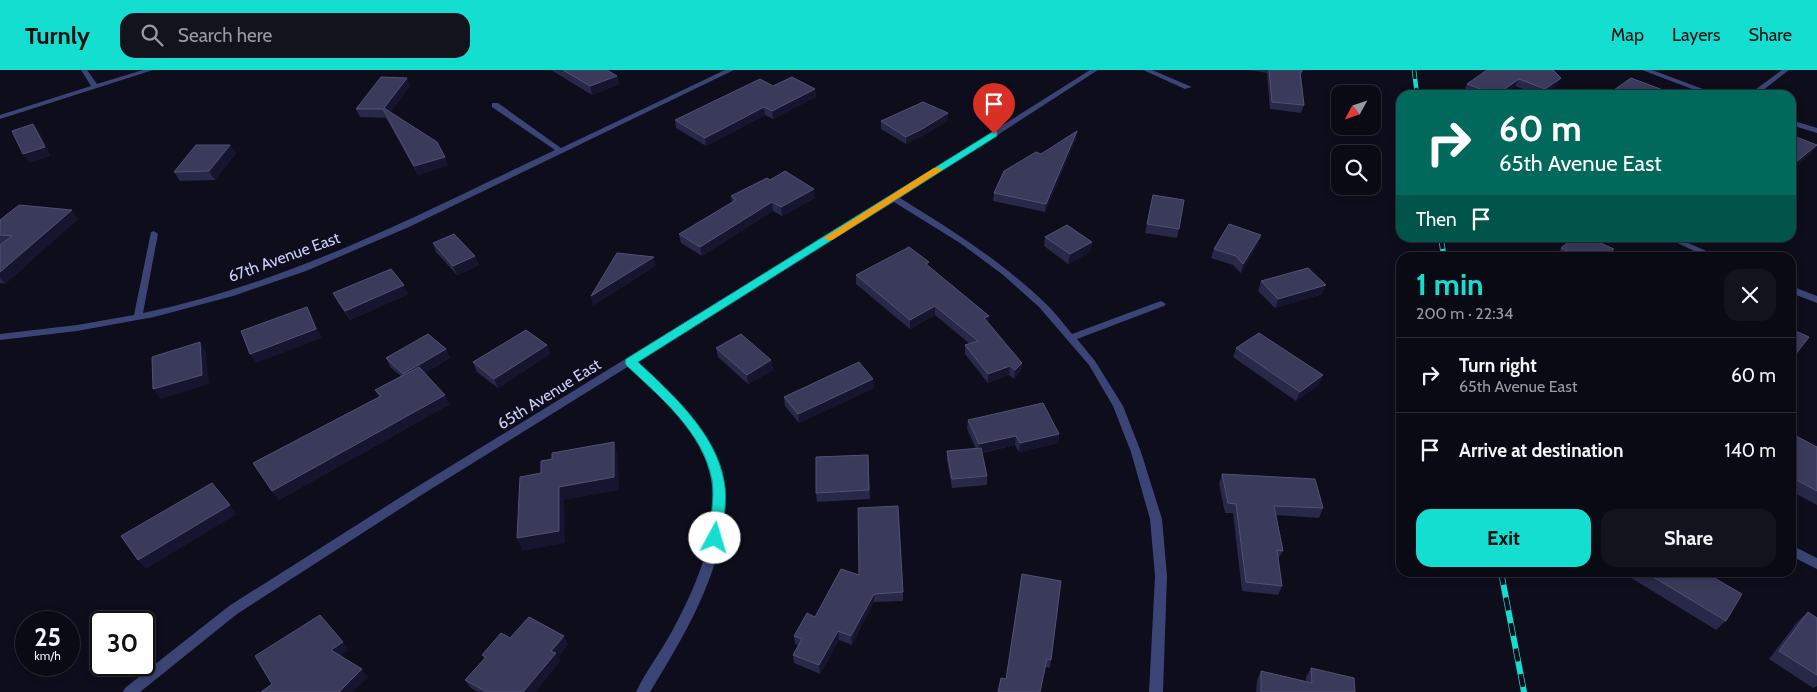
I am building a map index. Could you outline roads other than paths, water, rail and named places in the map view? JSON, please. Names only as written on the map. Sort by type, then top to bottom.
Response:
[{"type":"street","points":[[84,70],[96,87]]},
{"type":"street","points":[[0,117],[150,70]]},
{"type":"street","name":"67th Avenue East","points":[[0,337],[76,327],[138,316],[252,286],[324,261],[398,228],[731,70]]},
{"type":"street","name":"65th Avenue East","points":[[130,692],[232,610],[419,491],[894,198],[1095,70]]},
{"type":"street","points":[[1146,70],[1188,87]]},
{"type":"street","points":[[1645,70],[1701,90]]},
{"type":"street","points":[[1759,90],[1786,70]]},
{"type":"street","points":[[495,105],[561,151]]},
{"type":"street","points":[[1796,124],[1817,131]]},
{"type":"street","points":[[894,198],[963,241],[1005,272],[1042,305],[1092,363],[1118,406],[1136,452],[1156,519],[1161,576],[1156,692]]},
{"type":"street","points":[[138,316],[154,234]]},
{"type":"street","points":[[1680,242],[1704,252]]},
{"type":"street","points":[[1796,291],[1817,300]]},
{"type":"street","points":[[1070,338],[1161,304]]},
{"type":"street","points":[[630,362],[667,396],[691,424],[706,448],[718,481],[715,538],[707,571],[680,631],[643,692]]},
{"type":"street","points":[[1796,553],[1817,564]]},
{"type":"railway","points":[[1414,70],[1416,90]]},
{"type":"railway","points":[[1442,242],[1443,252]]},
{"type":"railway","points":[[1502,577],[1524,692]]}]
